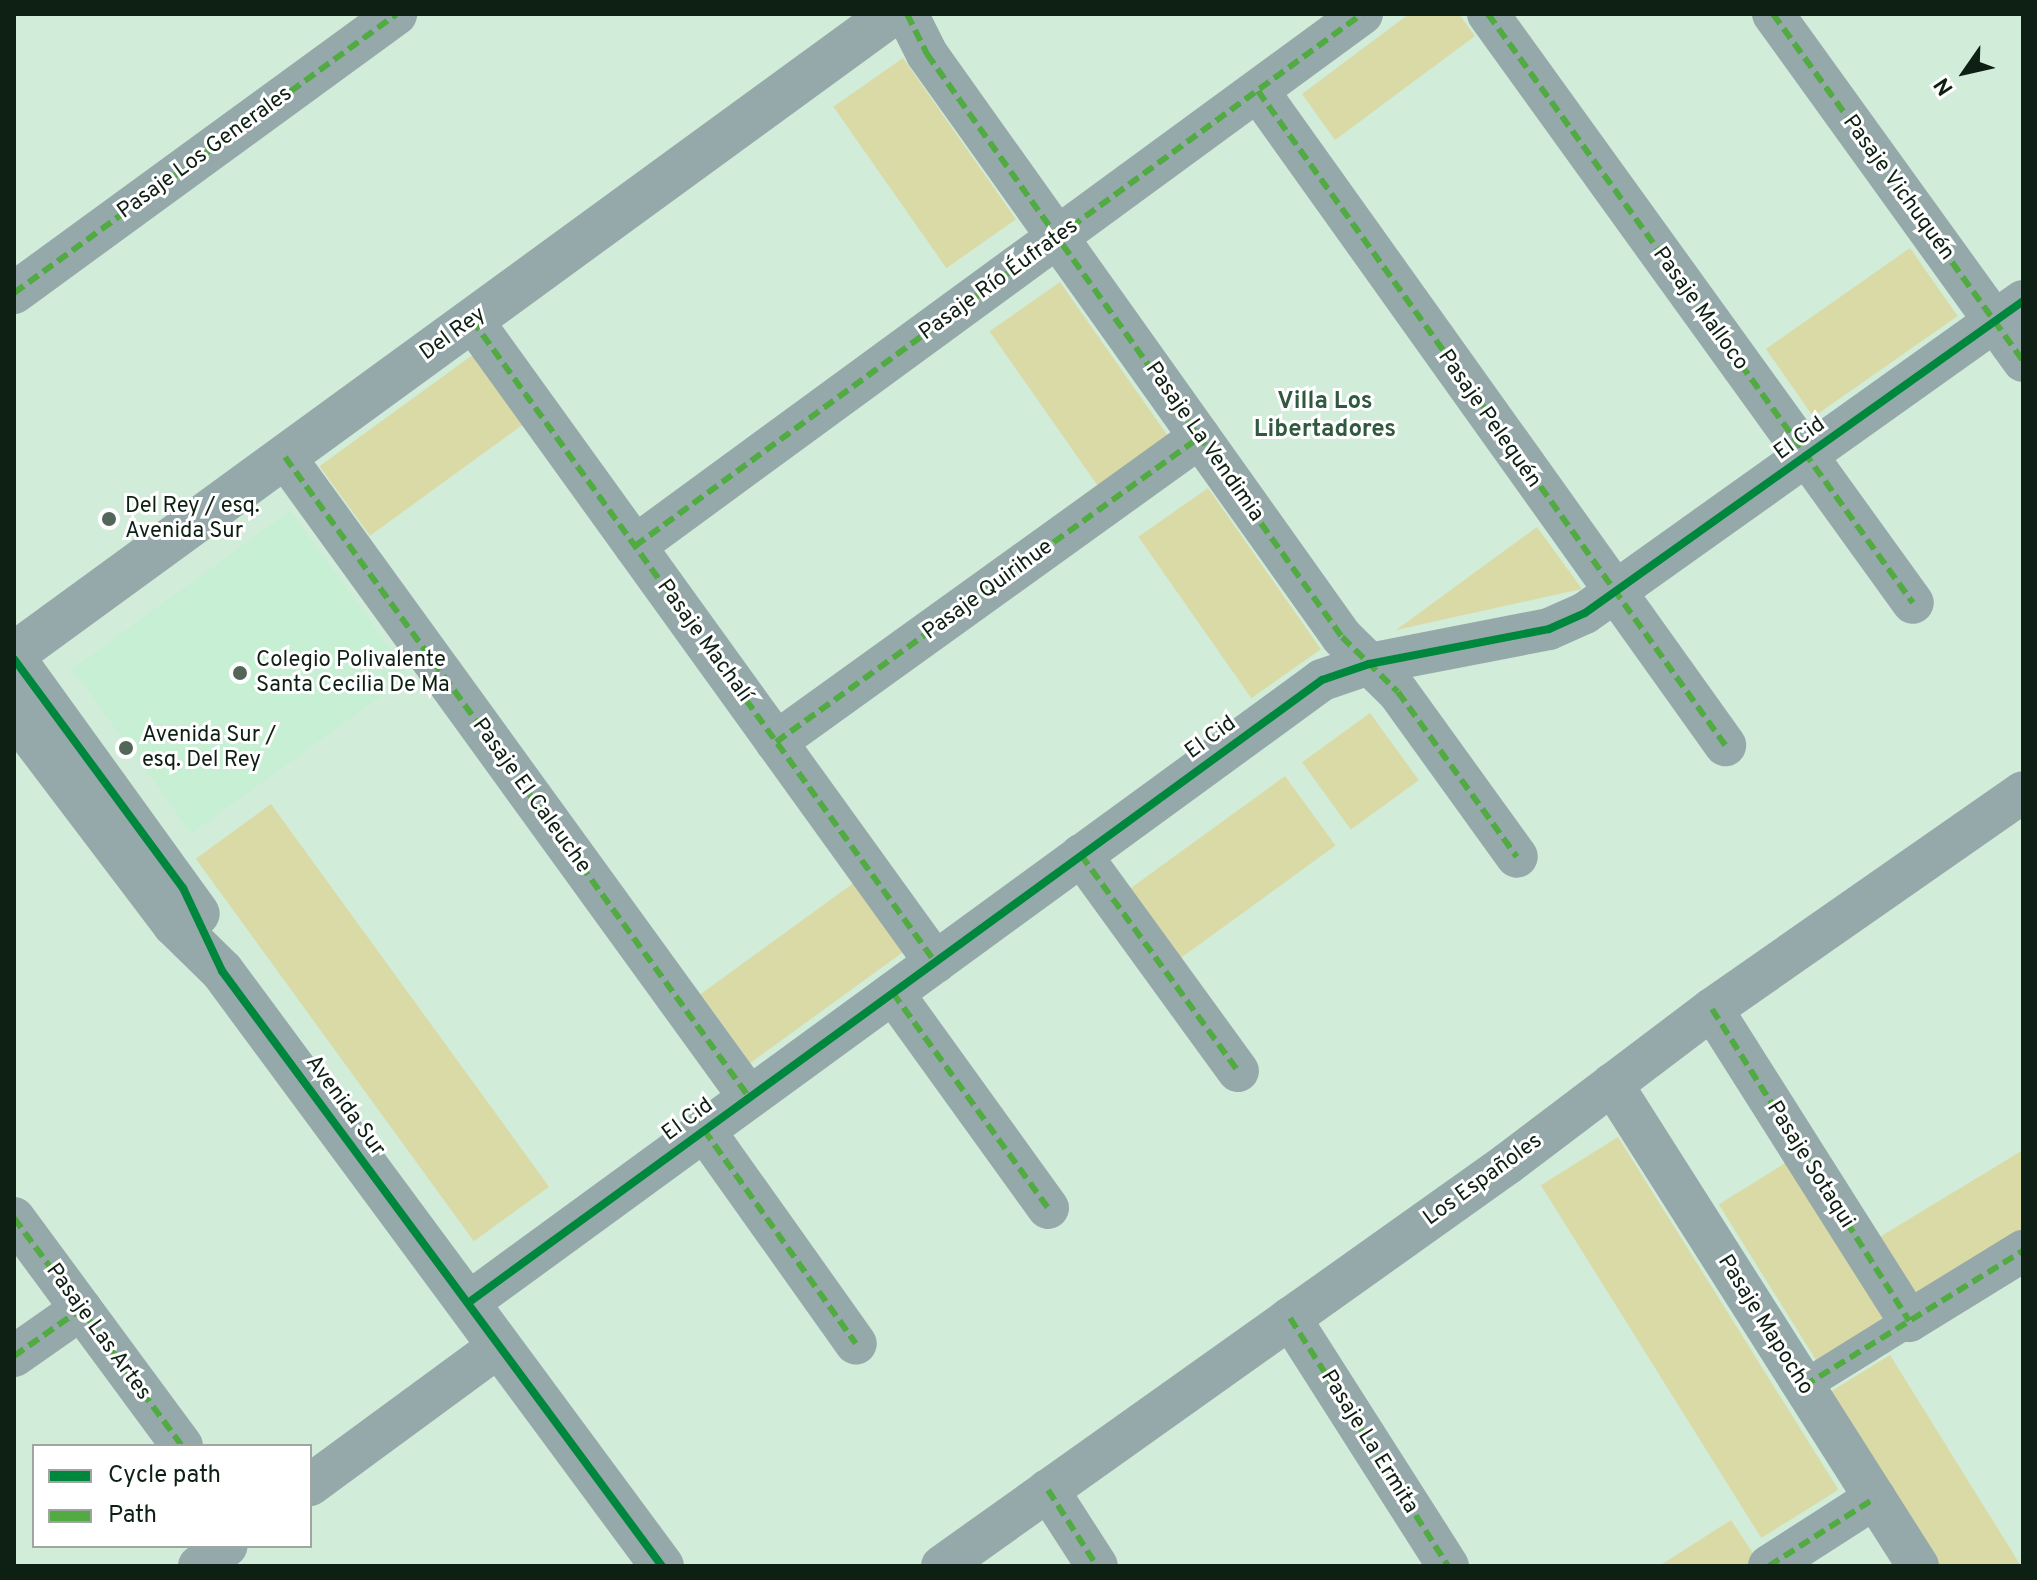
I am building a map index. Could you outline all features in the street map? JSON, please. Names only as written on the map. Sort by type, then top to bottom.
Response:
[{"type":"street","name":"Pasaje Los Generales","points":[[14,293],[396,14]]},
{"type":"street","name":"Del Rey","points":[[14,656],[892,14]]},
{"type":"street","name":"Pasaje La Vendimia","points":[[907,14],[927,54],[1342,637],[1398,692],[1517,857]]},
{"type":"street","name":"Pasaje Río Éufrates","points":[[635,546],[1362,14]]},
{"type":"street","name":"Pasaje Malloco","points":[[1488,14],[1913,603]]},
{"type":"street","name":"Pasaje Vichuquén","points":[[1773,14],[2008,311],[2023,361]]},
{"type":"street","name":"Pasaje Pelequén","points":[[1258,91],[1614,595],[1725,745]]},
{"type":"street","name":"El Cid","points":[[468,1303],[1322,680],[1369,664],[1549,629],[1614,595],[2008,311]]},
{"type":"street","name":"Pasaje Machalí","points":[[472,320],[935,962]]},
{"type":"street","name":"Pasaje Quirihue","points":[[776,742],[1200,437]]},
{"type":"street","name":"Pasaje El Caleuche","points":[[285,457],[749,1097]]},
{"type":"street","name":"Avenida Sur","points":[[14,656],[183,888],[222,971]]},
{"type":"street","name":"Avenida Sur","points":[[14,713],[174,924],[222,971],[662,1566]]},
{"type":"street","name":"Los Españoles","points":[[942,1566],[1290,1318],[1712,1009],[2023,792]]},
{"type":"street","points":[[1081,855],[1238,1071]]},
{"type":"street","points":[[893,993],[1048,1208]]},
{"type":"street","name":"Pasaje Sotaqui","points":[[1712,1009],[1909,1321]]},
{"type":"street","name":"Pasaje Mapocho","points":[[1612,1084],[1918,1566]]},
{"type":"street","name":"El Cid","points":[[704,1130],[856,1344]]},
{"type":"street","name":"Pasaje Las Artes","points":[[14,1218],[181,1444]]},
{"type":"street","points":[[1804,1386],[2023,1251]]},
{"type":"street","points":[[14,1356],[81,1309]]},
{"type":"street","name":"Pasaje La Ermita","points":[[1290,1318],[1448,1566]]},
{"type":"street","points":[[312,1484],[499,1346]]},
{"type":"street","points":[[1048,1490],[1097,1566]]},
{"type":"street","points":[[1769,1566],[1875,1498]]},
{"type":"street","points":[[199,1566],[224,1548]]},
{"type":"shaded area","points":[[1409,14],[1459,14],[1475,36],[1335,140],[1302,94]]},
{"type":"shaded area","points":[[903,58],[1016,219],[946,268],[833,107]]},
{"type":"shaded area","points":[[1910,248],[1958,316],[1813,417],[1766,349]]},
{"type":"shaded area","points":[[1060,282],[1173,443],[1103,493],[990,331]]},
{"type":"shaded area","points":[[478,351],[529,421],[370,536],[319,466]]},
{"type":"shaded area","points":[[1208,488],[1321,649],[1251,698],[1138,537]]},
{"type":"shaded area","name":"Colegio Polivalente Santa Cecilia De Ma","points":[[290,511],[409,675],[192,833],[72,669]]},
{"type":"shaded area","points":[[1537,527],[1582,589],[1396,630]]},
{"type":"shaded area","points":[[1370,713],[1419,780],[1351,830],[1302,762]]},
{"type":"shaded area","points":[[1285,776],[1336,846],[1177,961],[1126,891]]},
{"type":"shaded area","points":[[271,804],[549,1187],[474,1241],[196,859]]},
{"type":"shaded area","points":[[859,879],[909,948],[750,1063],[700,994]]},
{"type":"shaded area","points":[[1618,1137],[1838,1490],[1761,1538],[1541,1185]]},
{"type":"shaded area","points":[[2023,1150],[2023,1238],[1920,1300],[1873,1241]]},
{"type":"shaded area","points":[[1790,1160],[1889,1318],[1817,1362],[1719,1205]]},
{"type":"shaded area","points":[[1890,1355],[2021,1566],[1935,1566],[1825,1395]]},
{"type":"shaded area","points":[[1731,1520],[1758,1561],[1750,1566],[1659,1566]]},
{"type":"marked path","points":[[14,293],[396,14]]},
{"type":"marked path","points":[[907,14],[927,54],[1342,637],[1398,692],[1517,857]]},
{"type":"marked path","points":[[635,546],[1362,14]]},
{"type":"marked path","points":[[1488,14],[1913,603]]},
{"type":"marked path","points":[[1773,14],[2023,361]]},
{"type":"marked path","points":[[1258,91],[1725,745]]},
{"type":"marked path","points":[[472,320],[935,962]]},
{"type":"marked path","points":[[776,742],[1200,437]]},
{"type":"marked path","points":[[285,457],[749,1097]]},
{"type":"marked path","points":[[1081,855],[1238,1071]]},
{"type":"marked path","points":[[893,993],[1048,1208]]},
{"type":"marked path","points":[[1712,1009],[1909,1321]]},
{"type":"marked path","points":[[704,1130],[856,1344]]},
{"type":"marked path","points":[[14,1218],[181,1444]]},
{"type":"marked path","points":[[1804,1386],[2023,1251]]},
{"type":"marked path","points":[[14,1356],[81,1309]]},
{"type":"marked path","points":[[1290,1318],[1448,1566]]},
{"type":"marked path","points":[[1048,1490],[1097,1566]]},
{"type":"marked path","points":[[1769,1566],[1875,1498]]},
{"type":"cycle path","points":[[468,1303],[1322,680],[1369,664],[1549,629],[1585,613],[2023,301]]},
{"type":"cycle path","points":[[14,659],[183,888],[222,971],[662,1566]]},
{"type":"place","name":"Del Rey / esq. Avenida Sur","points":[[109,519]]},
{"type":"place","name":"Colegio Polivalente Santa Cecilia De Ma","points":[[240,673]]},
{"type":"place","name":"Avenida Sur / esq. Del Rey","points":[[126,748]]},
{"type":"district","name":"Villa Los Libertadores","points":[[1325,417]]}]
